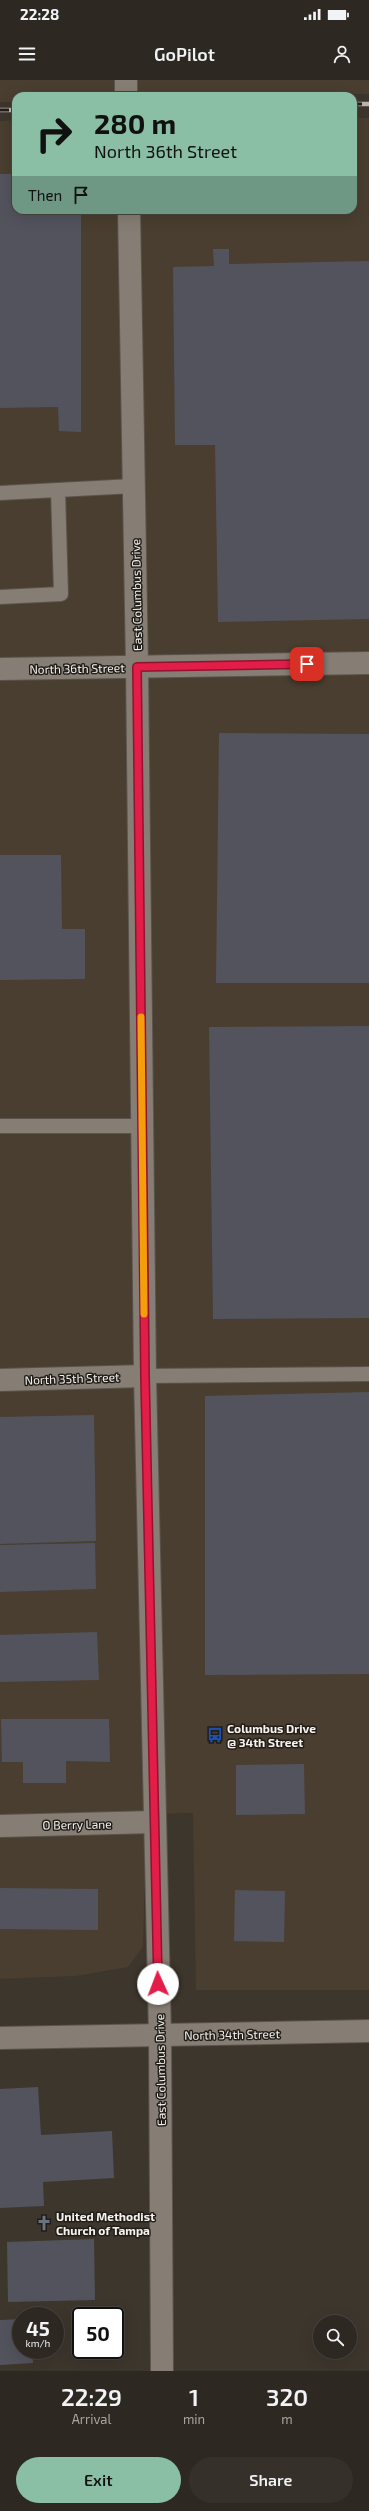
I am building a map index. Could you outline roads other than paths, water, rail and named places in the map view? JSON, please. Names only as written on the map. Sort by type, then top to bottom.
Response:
[{"type":"main road","points":[[126,80],[126,92]]},
{"type":"main road","name":"East Columbus Drive","points":[[129,214],[137,667],[145,1376],[160,2035],[162,2371]]},
{"type":"main road","name":"North 36th Street","points":[[0,669],[369,663]]},
{"type":"main road","name":"North 35th Street","points":[[0,1380],[145,1376]]},
{"type":"main road","name":"O Berry Lane","points":[[0,1826],[154,1822]]},
{"type":"main road","name":"North 34th Street","points":[[0,2038],[369,2031]]},
{"type":"lane","points":[[0,494],[134,486]]},
{"type":"lane","points":[[0,597],[61,594],[58,490]]},
{"type":"lane","points":[[0,1126],[142,1126]]},
{"type":"lane","points":[[145,1376],[369,1374]]},
{"type":"railway","points":[[357,104],[369,104]]},
{"type":"railway","points":[[0,110],[12,110]]},
{"type":"place","name":"Columbus Drive @ 34th Street","points":[[215,1735]]},
{"type":"place","name":"United Methodist Church of Tampa","points":[[44,2223]]}]
